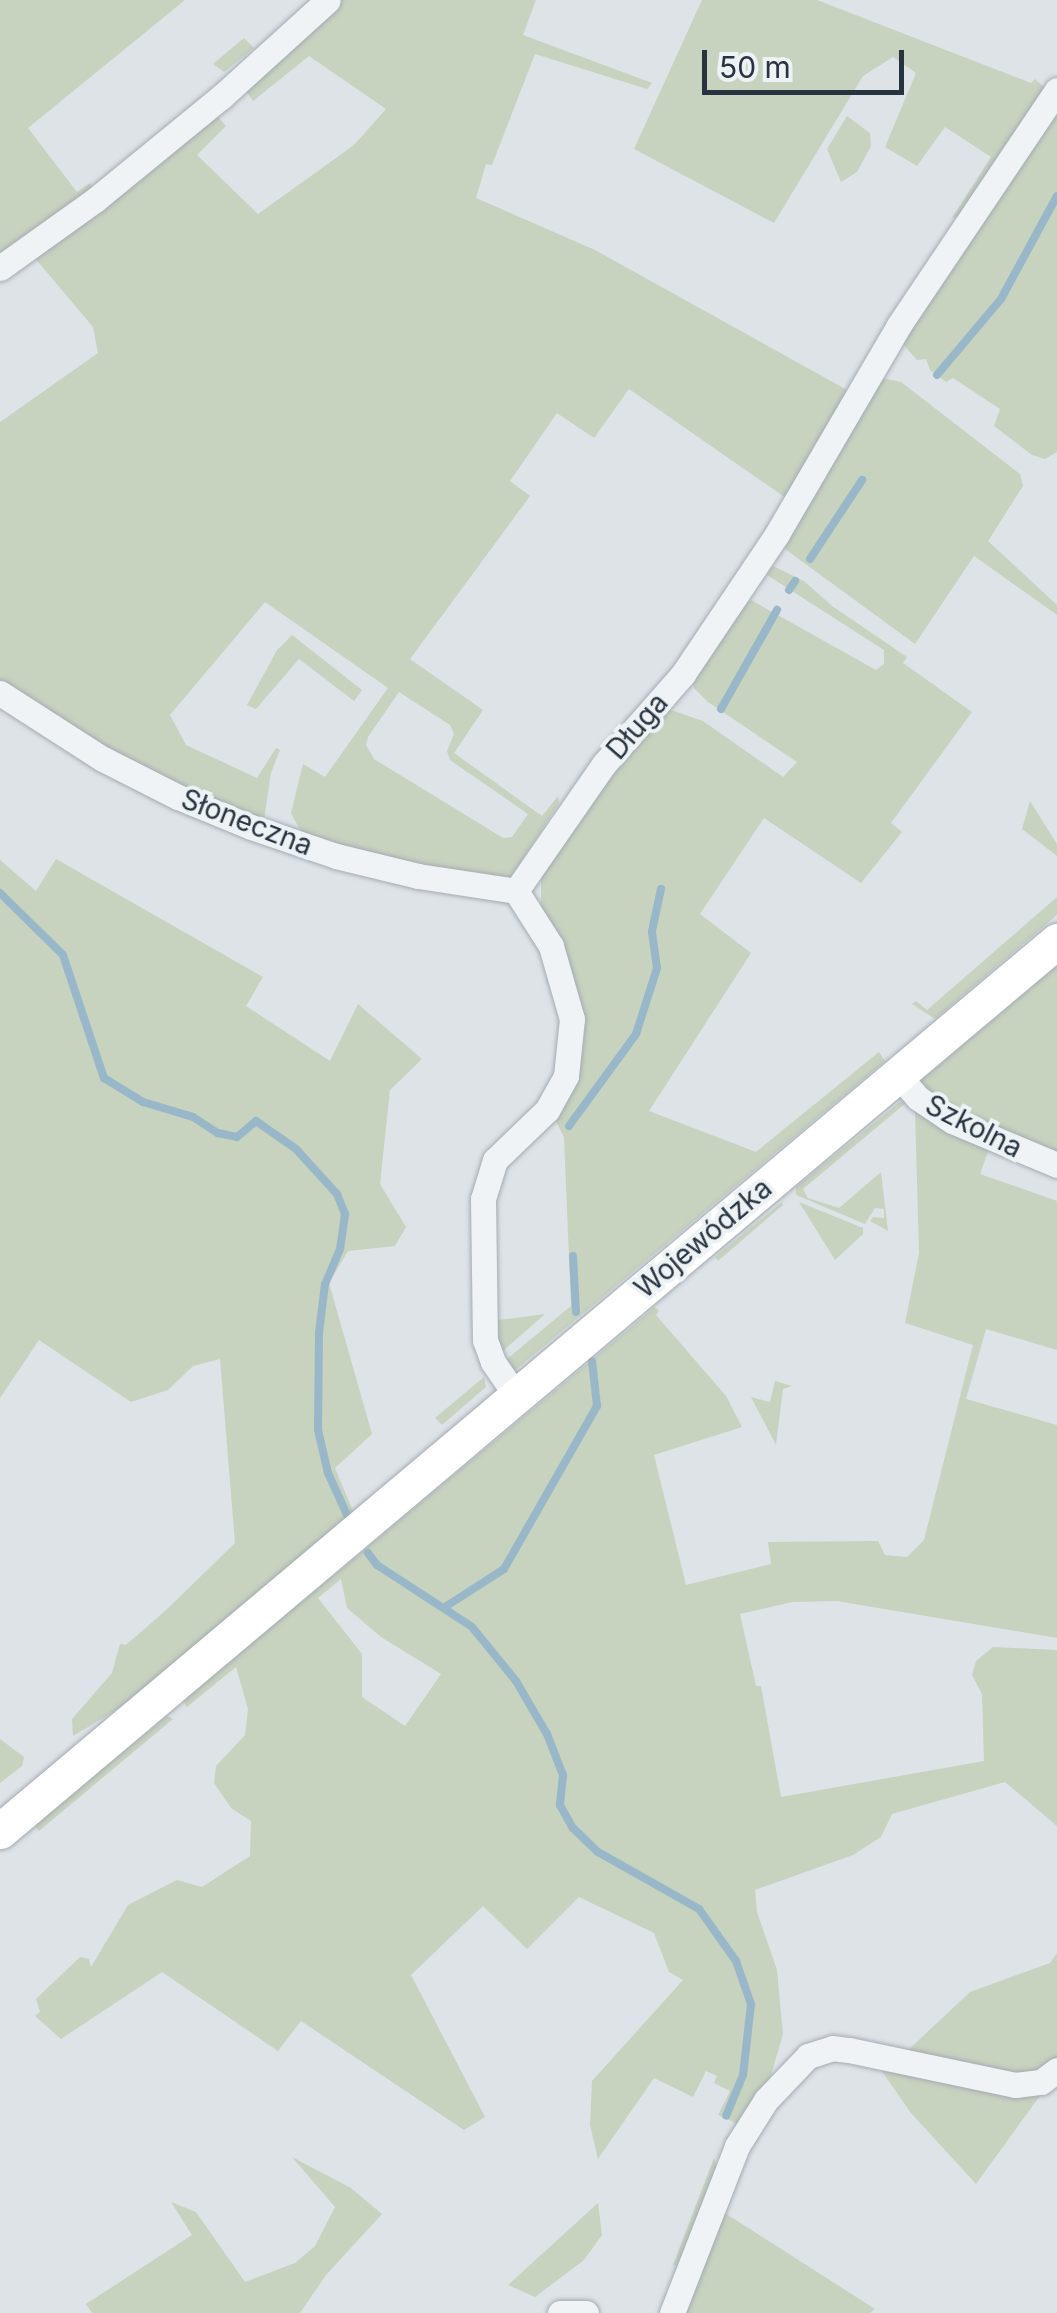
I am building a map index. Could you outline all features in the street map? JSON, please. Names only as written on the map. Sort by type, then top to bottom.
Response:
[{"type":"main road","name":"Wojewódzka","points":[[0,1831],[1057,941]]},
{"type":"street","points":[[0,268],[94,200],[246,77],[328,0]]},
{"type":"street","name":"Długa","points":[[516,891],[604,764],[683,674],[777,534],[899,325],[1057,90]]},
{"type":"street","name":"Słoneczna","points":[[0,693],[103,759],[178,797],[251,826],[352,860],[516,891]]},
{"type":"street","points":[[516,891],[551,946],[566,986],[572,1019],[566,1076],[547,1110],[495,1160],[483,1199],[485,1340],[493,1362],[517,1396]]},
{"type":"street","name":"Szkolna","points":[[898,1075],[918,1098],[952,1121],[1057,1166]]},
{"type":"street","points":[[672,2313],[737,2146],[766,2100],[808,2056],[832,2048],[849,2050],[1015,2085],[1042,2082],[1057,2070]]},
{"type":"street","points":[[560,2313],[586,2313]]},
{"type":"green space","points":[[0,0],[185,0],[28,128],[77,192],[90,183],[94,191],[0,256]]},
{"type":"green space","points":[[339,0],[536,0],[523,35],[652,83],[647,89],[535,54],[492,165],[486,164],[476,198],[595,250],[849,391],[786,498],[629,389],[594,438],[557,413],[510,481],[530,496],[410,659],[483,710],[454,753],[542,816],[558,796],[559,803],[507,883],[304,837],[291,813],[303,764],[325,777],[388,688],[265,602],[170,715],[186,745],[257,778],[276,748],[280,750],[271,773],[264,820],[229,810],[83,735],[0,683],[0,422],[98,353],[93,327],[34,257],[216,115],[226,126],[197,155],[258,214],[354,145],[386,109],[309,56],[253,101],[244,88]],"holes":[[[399,692],[450,725],[454,734],[447,751],[450,760],[528,814],[512,837],[503,838],[374,759],[366,745]]]},
{"type":"green space","points":[[702,0],[817,0],[1031,83],[1035,79],[1047,90],[962,216],[952,218],[991,157],[945,127],[917,166],[885,147],[916,73],[893,57],[863,76],[774,223],[634,149]]},
{"type":"green space","points":[[244,38],[254,48],[224,72],[213,64]]},
{"type":"green space","points":[[1057,101],[1057,452],[1045,459],[1032,455],[994,426],[1000,409],[953,378],[946,382],[930,370],[926,359],[917,360],[903,344],[905,330]]},
{"type":"green space","points":[[847,116],[870,133],[871,146],[857,172],[841,182],[827,149]]},
{"type":"green space","points":[[882,378],[901,382],[1020,474],[1023,486],[988,541],[1057,605],[1057,615],[974,556],[915,644],[785,549],[785,531]]},
{"type":"green space","points":[[773,566],[804,581],[832,606],[907,657],[903,663],[972,712],[891,823],[902,832],[861,883],[764,818],[700,914],[751,953],[649,1111],[756,1152],[879,1052],[885,1061],[513,1372],[506,1360],[571,1306],[564,1137],[553,1116],[572,1058],[541,910],[541,868],[611,765],[668,709],[703,721],[783,777],[797,762],[708,702],[694,688],[690,676],[738,609],[751,600],[876,670],[884,664],[884,650],[767,575]]},
{"type":"green space","points":[[292,635],[362,690],[354,701],[299,659],[256,709],[247,705],[277,650]]},
{"type":"green space","points":[[1030,801],[1057,844],[1057,856],[1022,829]]},
{"type":"green space","points":[[56,859],[263,977],[246,1006],[330,1061],[358,1004],[422,1059],[390,1090],[380,1184],[406,1227],[395,1246],[348,1251],[329,1283],[372,1434],[335,1468],[353,1511],[123,1706],[73,1736],[72,1719],[112,1673],[120,1644],[126,1645],[165,1611],[235,1543],[220,1359],[193,1366],[168,1390],[131,1402],[39,1340],[0,1398],[0,860],[36,891]]},
{"type":"green space","points":[[1057,897],[1057,915],[935,1019],[912,1004],[916,1001],[927,1010]]},
{"type":"green space","points":[[1057,966],[1057,1152],[972,1115],[959,1115],[921,1088],[920,1081]]},
{"type":"green space","points":[[901,1101],[906,1103],[803,1189],[808,1198],[839,1208],[881,1172],[888,1231],[870,1221],[873,1217],[884,1218],[884,1209],[875,1208],[865,1224],[796,1195],[796,1187]]},
{"type":"green space","points":[[915,1112],[989,1149],[980,1174],[1057,1201],[1057,1350],[986,1329],[966,1399],[1057,1425],[1057,1638],[837,1601],[792,1602],[740,1614],[756,1686],[761,1686],[781,1797],[984,1761],[982,1694],[972,1675],[976,1661],[993,1647],[1057,1650],[1057,1826],[1005,1782],[892,1814],[881,1837],[853,1855],[755,1890],[757,1912],[777,1970],[783,2034],[767,2089],[734,2136],[721,2140],[730,2135],[736,2123],[718,2115],[730,2091],[714,2083],[717,2076],[706,2071],[693,2097],[654,2078],[598,2159],[590,2125],[592,2081],[683,1980],[669,1972],[654,1933],[579,1897],[527,1949],[483,1906],[411,1975],[485,2117],[464,2130],[301,2021],[278,2051],[162,1972],[61,2039],[35,2016],[40,2012],[36,1999],[80,1957],[89,1959],[91,1967],[128,1905],[177,1880],[202,1887],[250,1856],[251,1821],[231,1808],[214,1783],[216,1766],[245,1735],[248,1709],[236,1667],[187,1707],[183,1701],[655,1307],[659,1311],[656,1315],[726,1396],[742,1427],[654,1455],[686,1585],[771,1564],[768,1542],[878,1541],[885,1555],[907,1557],[924,1540],[973,1345],[905,1323],[919,1253]],"holes":[[[341,1579],[347,1608],[381,1637],[441,1674],[405,1726],[362,1697],[362,1654],[318,1598]]]},
{"type":"green space","points":[[782,1202],[783,1205],[718,1261],[715,1257]]},
{"type":"green space","points":[[799,1202],[863,1228],[863,1234],[835,1260]]},
{"type":"green space","points":[[545,1314],[503,1351],[492,1321]]},
{"type":"green space","points":[[484,1377],[486,1387],[442,1425],[435,1418]]},
{"type":"green space","points":[[775,1381],[792,1386],[783,1389],[776,1445],[751,1397],[770,1402]]},
{"type":"green space","points":[[167,1716],[173,1719],[39,1831],[35,1826]]},
{"type":"green space","points":[[0,1739],[24,1757],[22,1766],[0,1783]]},
{"type":"green space","points":[[1057,1953],[1057,2059],[1026,2078],[905,2053],[970,1992],[1050,1963]]},
{"type":"green space","points":[[879,2067],[1057,2079],[1057,2086],[1042,2093],[976,2184],[911,2113]]},
{"type":"green space","points":[[292,2157],[351,2188],[382,2214],[326,2275],[300,2313],[92,2313],[86,2304],[192,2235],[171,2202],[196,2212],[245,2282],[295,2263],[315,2246],[335,2207]]},
{"type":"green space","points":[[714,2158],[718,2171],[683,2267],[673,2265]]},
{"type":"green space","points":[[598,2203],[602,2235],[584,2260],[535,2297],[508,2285]]},
{"type":"green space","points":[[720,2210],[875,2309],[870,2313],[680,2313]]},
{"type":"waterway","points":[[937,375],[1001,299],[1057,196]]},
{"type":"waterway","points":[[810,559],[862,480]]},
{"type":"waterway","points":[[789,590],[795,581]]},
{"type":"waterway","points":[[721,709],[777,610]]},
{"type":"waterway","points":[[569,1126],[636,1034],[657,968],[652,931],[661,889]]},
{"type":"waterway","points":[[0,893],[63,955],[104,1078],[143,1102],[193,1117],[218,1133],[237,1137],[256,1121],[296,1149],[337,1194],[345,1214],[340,1249],[325,1284],[319,1333],[318,1430],[328,1473],[348,1517]]},
{"type":"waterway","points":[[573,1256],[576,1312]]},
{"type":"waterway","points":[[445,1607],[504,1569],[597,1406],[592,1361]]},
{"type":"waterway","points":[[368,1553],[377,1565],[472,1627],[516,1681],[547,1734],[563,1775],[560,1805],[573,1828],[598,1852],[699,1909],[736,1961],[751,2004],[743,2075],[726,2116]]}]
